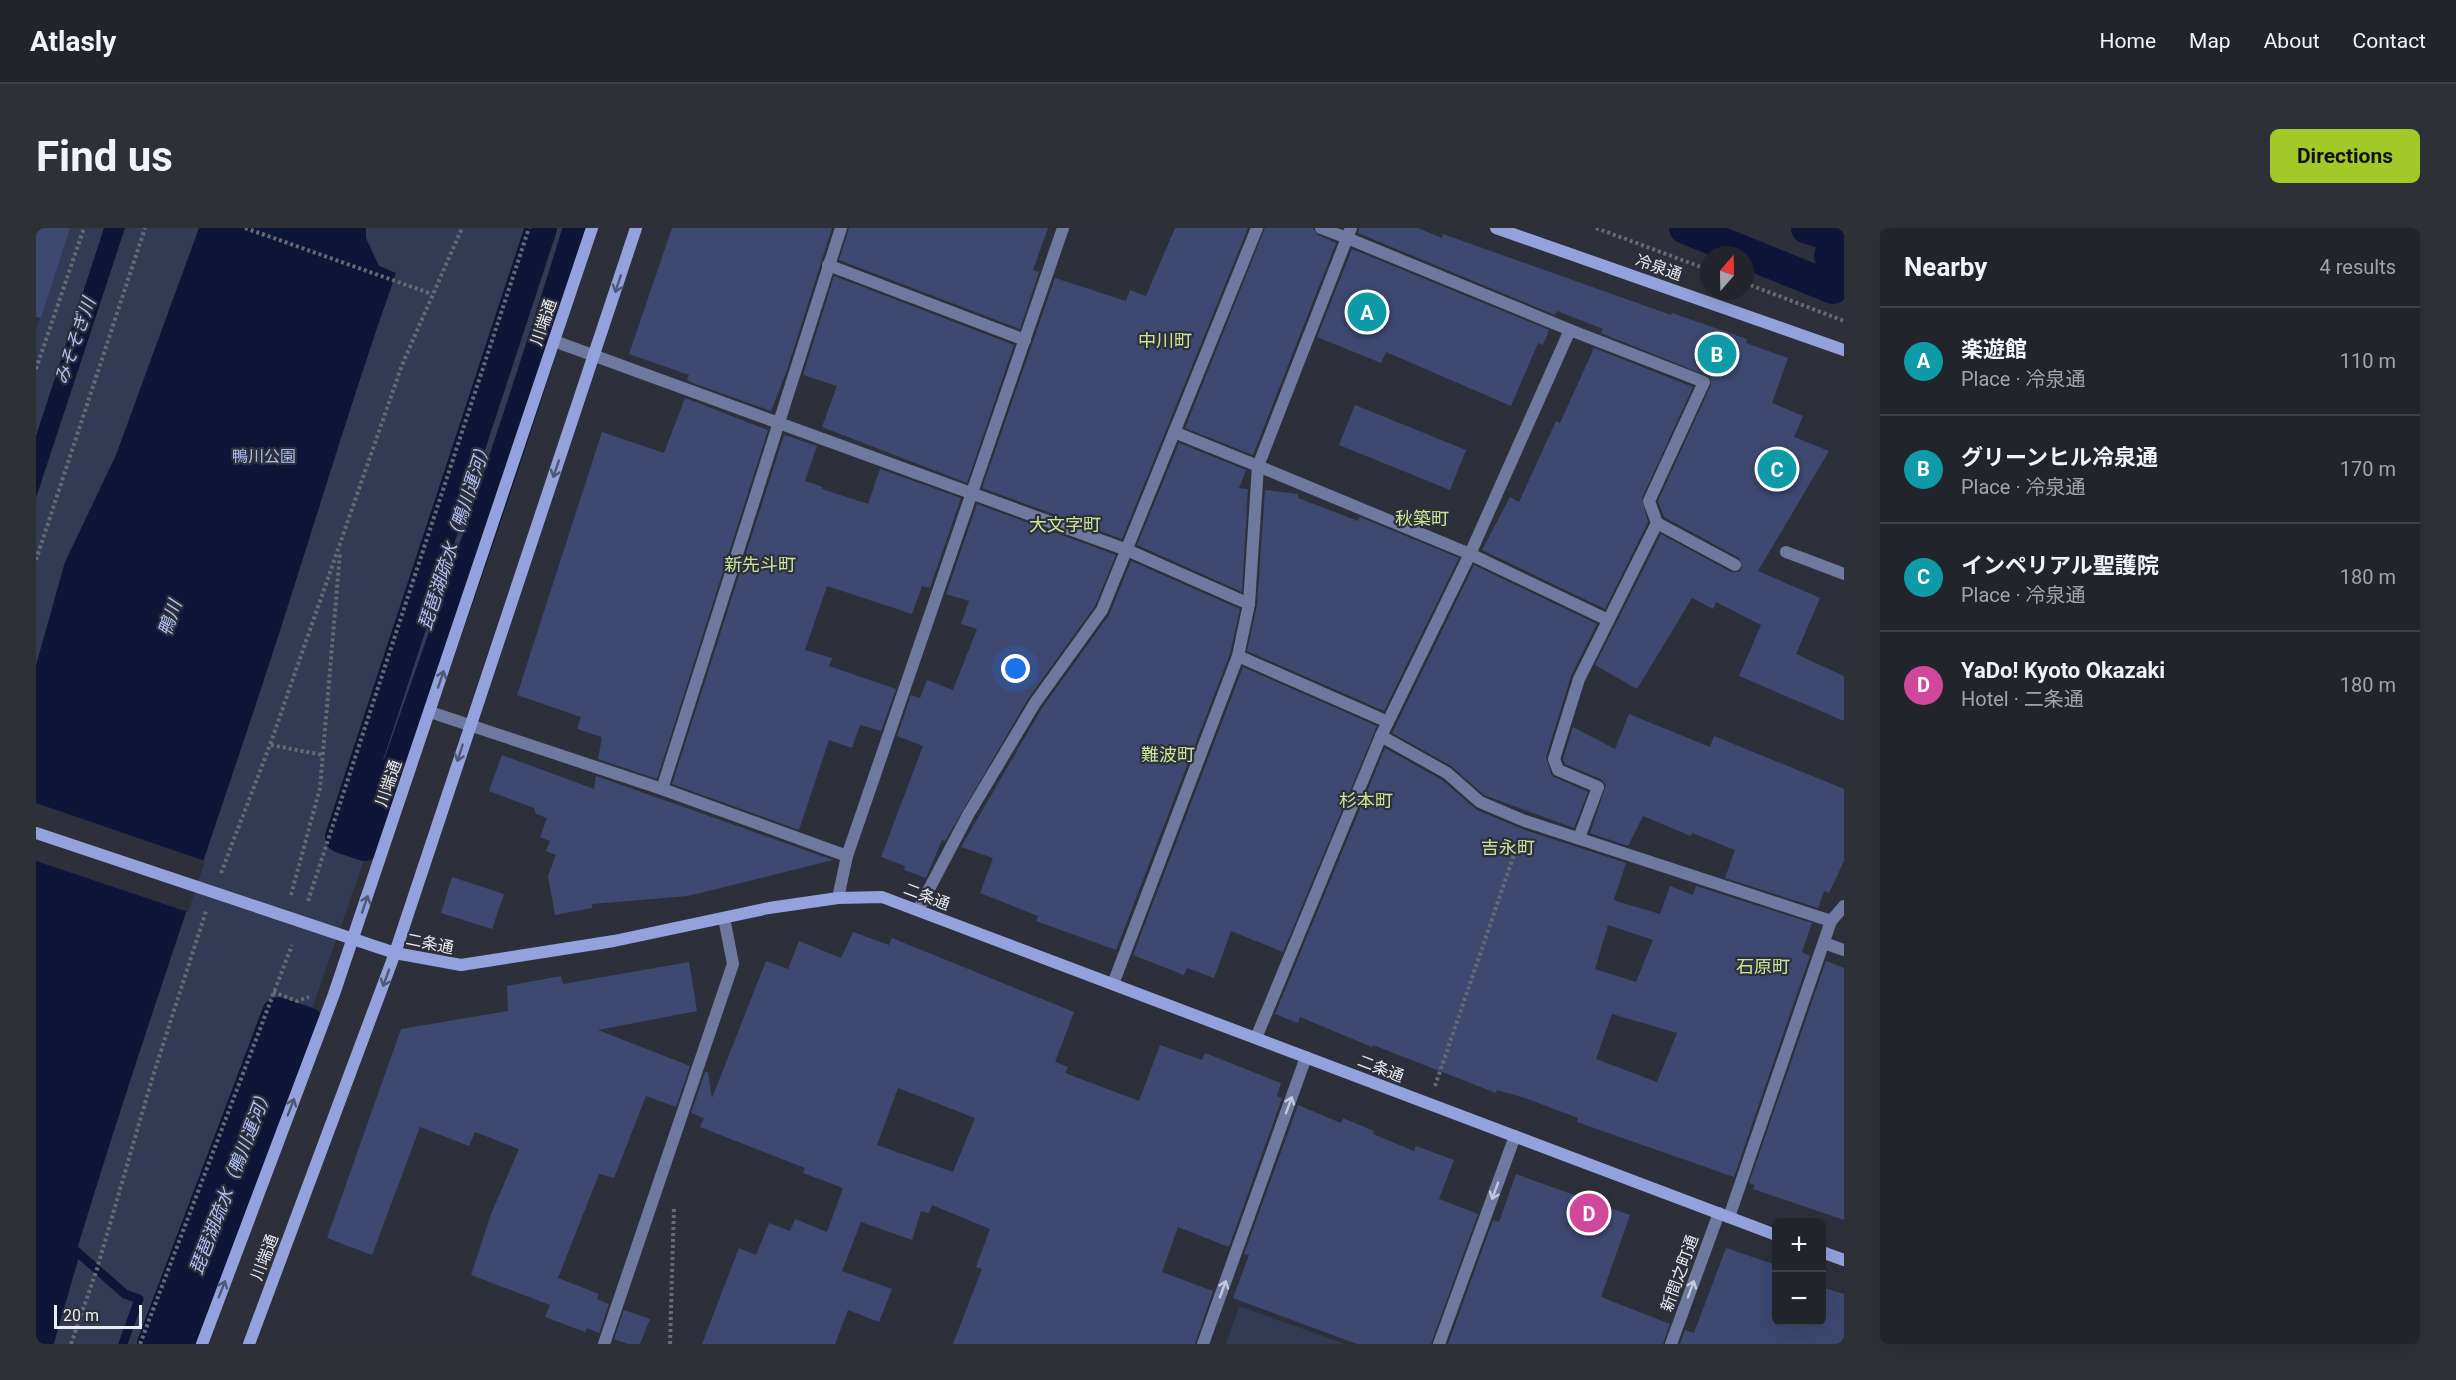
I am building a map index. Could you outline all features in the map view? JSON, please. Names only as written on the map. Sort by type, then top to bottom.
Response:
[{"type":"street","name":"川端通","points":[[202,1344],[353,939],[592,228]]},
{"type":"street","name":"川端通","points":[[249,1344],[395,953],[636,228]]},
{"type":"street","points":[[662,789],[841,228]]},
{"type":"street","points":[[838,898],[847,856],[1063,228]]},
{"type":"street","points":[[918,910],[968,815],[1023,722],[1102,610],[1257,228]]},
{"type":"street","points":[[1321,228],[1349,233],[1570,330],[1704,382],[1649,501],[1657,523],[1735,565]]},
{"type":"street","name":"冷泉通","points":[[1496,228],[1844,350]]},
{"type":"street","points":[[1113,984],[1238,656],[1249,604],[1258,466],[1349,233]]},
{"type":"street","points":[[828,266],[1025,340]]},
{"type":"street","points":[[1256,1038],[1381,736],[1470,554],[1570,330]]},
{"type":"street","points":[[554,340],[780,425],[1127,550],[1249,604]]},
{"type":"street","points":[[1174,432],[1470,554],[1608,620]]},
{"type":"street","points":[[1579,838],[1598,787],[1558,771],[1554,759],[1579,679],[1657,523]]},
{"type":"street","points":[[1786,552],[1844,574]]},
{"type":"street","points":[[1238,656],[1388,722]]},
{"type":"street","points":[[430,712],[662,789],[847,856]]},
{"type":"street","points":[[1381,736],[1447,773],[1480,802],[1525,820],[1831,921],[1844,906]]},
{"type":"street","name":"二条通","points":[[36,833],[395,953],[461,965],[614,941],[724,918],[838,898],[882,897],[1772,1233]]},
{"type":"street","points":[[604,1344],[733,964],[724,918]]},
{"type":"street","name":"新間之町通","points":[[1671,1344],[1724,1215],[1831,921]]},
{"type":"street","points":[[1824,943],[1844,950]]},
{"type":"street","points":[[1203,1344],[1306,1057]]},
{"type":"street","points":[[1440,1344],[1515,1136]]},
{"type":"street","points":[[1826,1254],[1844,1260]]},
{"type":"path","points":[[36,369],[84,228]]},
{"type":"path","points":[[36,560],[145,228]]},
{"type":"path","points":[[244,228],[432,294]]},
{"type":"path","points":[[218,881],[270,745],[402,365],[462,228]]},
{"type":"path","points":[[308,901],[529,228]]},
{"type":"path","points":[[1596,228],[1700,267]]},
{"type":"path","points":[[1754,286],[1844,321]]},
{"type":"path","points":[[291,895],[320,788],[340,546]]},
{"type":"path","points":[[270,745],[323,755]]},
{"type":"path","points":[[1429,1103],[1525,820]]},
{"type":"path","points":[[71,1344],[97,1269],[152,1078],[209,902]]},
{"type":"path","points":[[140,1344],[292,945]]},
{"type":"path","points":[[273,992],[297,1001],[315,996]]},
{"type":"path","points":[[670,1344],[674,1202]]},
{"type":"green space","name":"鴨川公園","points":[[67,228],[581,228],[542,353],[307,1023],[185,1344],[36,1344],[36,330]]},
{"type":"green space","points":[[1239,1306],[1345,1344],[1226,1344]]},
{"type":"water","name":"みそそぎ川","points":[[104,228],[125,228],[36,498],[36,436]]},
{"type":"water","name":"鴨川","points":[[199,228],[366,228],[366,238],[379,266],[396,273],[123,1103],[49,1344],[36,1344],[36,665],[65,562],[116,455]]},
{"type":"pier","points":[[36,803],[205,861],[188,912],[36,861]]},
{"type":"building","points":[[36,228],[70,228],[41,318],[36,317]]},
{"type":"building","points":[[672,228],[832,228],[787,370],[771,411],[690,382],[687,379],[689,375],[629,354]]},
{"type":"building","points":[[849,228],[1048,228],[1033,270],[1039,272],[1020,329],[839,260]]},
{"type":"building","points":[[1175,228],[1248,228],[1122,539],[982,488],[1055,278],[1126,301],[1130,290],[1146,296]]},
{"type":"building","points":[[1265,228],[1313,228],[1318,235],[1336,243],[1253,455],[1185,428]]},
{"type":"building","points":[[1359,228],[1418,228],[1442,238],[1443,234],[1671,315],[1672,313],[1747,339],[1746,343],[1788,358],[1772,403],[1803,416],[1794,437],[1829,451],[1758,571],[1820,598],[1796,654],[1844,676],[1844,721],[1739,676],[1761,625],[1716,602],[1713,609],[1692,598],[1637,689],[1595,665],[1661,534],[1731,572],[1739,572],[1742,568],[1739,558],[1664,517],[1658,501],[1711,385],[1710,377],[1601,333],[1603,329],[1557,311],[1555,315],[1358,233]]},
{"type":"building","points":[[1352,249],[1549,330],[1543,345],[1538,343],[1511,406],[1386,352],[1381,363],[1317,337]]},
{"type":"building","points":[[834,276],[1014,345],[967,483],[822,427],[837,386],[803,375]]},
{"type":"building","points":[[1594,348],[1693,387],[1642,498],[1648,522],[1605,609],[1482,550],[1510,497],[1519,502],[1556,421],[1560,423]]},
{"type":"building","points":[[685,398],[768,430],[657,779],[598,759],[602,737],[577,729],[581,717],[517,695],[602,432],[664,453]]},
{"type":"building","points":[[1355,405],[1466,450],[1450,490],[1339,445]]},
{"type":"building","points":[[784,435],[817,446],[805,481],[823,487],[822,489],[868,504],[880,469],[961,498],[930,588],[922,586],[912,614],[827,586],[805,650],[832,658],[829,666],[896,689],[881,731],[860,725],[852,748],[829,740],[799,830],[672,784]]},
{"type":"building","points":[[1179,443],[1246,470],[1239,488],[1248,489],[1242,592],[1137,545]]},
{"type":"building","points":[[1265,490],[1298,494],[1298,498],[1358,521],[1360,517],[1459,558],[1384,711],[1247,651],[1257,605]]},
{"type":"building","points":[[977,504],[1116,555],[1095,606],[1028,699],[945,841],[942,840],[926,878],[904,870],[905,866],[881,857],[923,746],[897,736],[911,695],[920,698],[927,680],[953,690],[977,629],[961,624],[969,601],[946,594]]},
{"type":"building","points":[[1131,561],[1240,609],[1230,654],[1116,950],[1036,921],[1038,916],[980,893],[993,858],[961,847],[1042,708],[1109,615]]},
{"type":"building","points":[[1474,565],[1597,624],[1571,676],[1546,757],[1552,776],[1588,792],[1574,828],[1484,795],[1451,766],[1392,733]]},
{"type":"building","points":[[1243,667],[1377,726],[1283,952],[1231,931],[1214,978],[1187,968],[1184,975],[1133,955]]},
{"type":"building","points":[[1629,714],[1710,747],[1714,736],[1844,789],[1844,861],[1829,893],[1824,891],[1818,908],[1725,878],[1735,850],[1692,833],[1691,836],[1643,816],[1628,846],[1590,833],[1606,785],[1601,779],[1565,764],[1563,759],[1573,727],[1615,749]]},
{"type":"building","points":[[1385,748],[1442,780],[1477,810],[1522,829],[1626,863],[1614,899],[1616,901],[1660,914],[1670,886],[1693,895],[1696,886],[1812,923],[1802,952],[1810,956],[1734,1177],[1577,1122],[1578,1118],[1525,1098],[1497,1090],[1496,1093],[1373,1045],[1372,1047],[1300,1017],[1298,1023],[1275,1014]],"holes":[[[1608,925],[1653,940],[1636,982],[1595,969]],[[1612,1014],[1677,1033],[1657,1082],[1596,1059]]]},
{"type":"building","points":[[502,755],[594,789],[596,776],[833,860],[688,896],[592,904],[592,908],[555,915],[548,876],[556,855],[546,851],[550,841],[540,837],[547,818],[536,814],[534,808],[489,791]]},
{"type":"building","points":[[452,877],[504,894],[492,929],[441,913]]},
{"type":"building","points":[[853,932],[889,945],[892,938],[1074,1012],[1055,1062],[1068,1067],[1065,1073],[1139,1101],[1160,1045],[1202,1060],[1205,1053],[1281,1083],[1277,1096],[1282,1098],[1229,1247],[1178,1227],[1162,1272],[1213,1291],[1195,1344],[953,1344],[982,1269],[976,1267],[990,1229],[932,1205],[929,1213],[921,1211],[912,1240],[861,1222],[842,1271],[892,1289],[879,1322],[848,1310],[835,1344],[702,1344],[739,1248],[756,1255],[769,1223],[790,1231],[795,1219],[827,1232],[843,1188],[803,1173],[805,1168],[700,1127],[704,1118],[691,1113],[705,1072],[708,1072],[712,1098],[766,961],[788,969],[799,941],[841,958]],"holes":[[[898,1088],[975,1118],[953,1172],[877,1145]]]},
{"type":"building","points":[[1826,961],[1844,968],[1844,1220],[1753,1189],[1755,1185],[1749,1183]]},
{"type":"building","points":[[689,962],[697,1011],[598,1030],[690,1066],[676,1107],[646,1096],[614,1178],[599,1174],[558,1278],[599,1294],[597,1299],[609,1304],[599,1333],[587,1328],[585,1332],[545,1317],[550,1305],[471,1275],[491,1214],[519,1149],[475,1132],[469,1146],[420,1127],[372,1255],[327,1238],[401,1029],[508,1011],[507,986],[561,976],[563,984]]},
{"type":"building","points":[[1298,1105],[1341,1123],[1343,1118],[1374,1131],[1373,1134],[1414,1151],[1416,1146],[1454,1160],[1439,1199],[1478,1214],[1431,1344],[1357,1344],[1233,1298],[1249,1255],[1244,1254]]},
{"type":"building","points":[[1516,1174],[1630,1215],[1601,1297],[1670,1324],[1663,1344],[1448,1344],[1493,1220],[1499,1222]]},
{"type":"building","points":[[1726,1248],[1772,1264],[1772,1326],[1826,1326],[1826,1289],[1844,1294],[1844,1344],[1680,1344],[1685,1330],[1694,1333]]},
{"type":"building","points":[[624,1310],[650,1319],[640,1344],[628,1344],[614,1339]]},
{"type":"waterway","name":"琵琶湖疏水（鴨川運河）","points":[[541,228],[341,837],[365,845],[390,774],[396,774],[444,638],[579,228]]},
{"type":"waterway","points":[[1685,228],[1833,288],[1840,264],[1834,263],[1830,256],[1835,243],[1844,246]]},
{"type":"waterway","points":[[1807,228],[1844,239]]},
{"type":"waterway","name":"琵琶湖疏水（鴨川運河）","points":[[153,1344],[278,1013],[307,1023],[185,1344]]},
{"type":"waterway","points":[[49,1344],[76,1251],[125,1294],[139,1299],[123,1344]]},
{"type":"waterway","points":[[145,1344],[160,1306],[166,1308],[153,1344]]},
{"type":"place","name":"楽遊館","points":[[1367,312]]},
{"type":"place","name":"グリーンヒル冷泉通","points":[[1717,354]]},
{"type":"place","name":"インペリアル聖護院","points":[[1777,469]]},
{"type":"place","name":"YaDo! Kyoto Okazaki","points":[[1589,1213]]},
{"type":"district","name":"中川町","points":[[1165,341]]},
{"type":"district","name":"秋築町","points":[[1422,519]]},
{"type":"district","name":"大文字町","points":[[1065,525]]},
{"type":"district","name":"新先斗町","points":[[760,565]]},
{"type":"district","name":"難波町","points":[[1168,755]]},
{"type":"district","name":"杉本町","points":[[1366,801]]},
{"type":"district","name":"吉永町","points":[[1508,848]]},
{"type":"district","name":"石原町","points":[[1763,967]]}]
